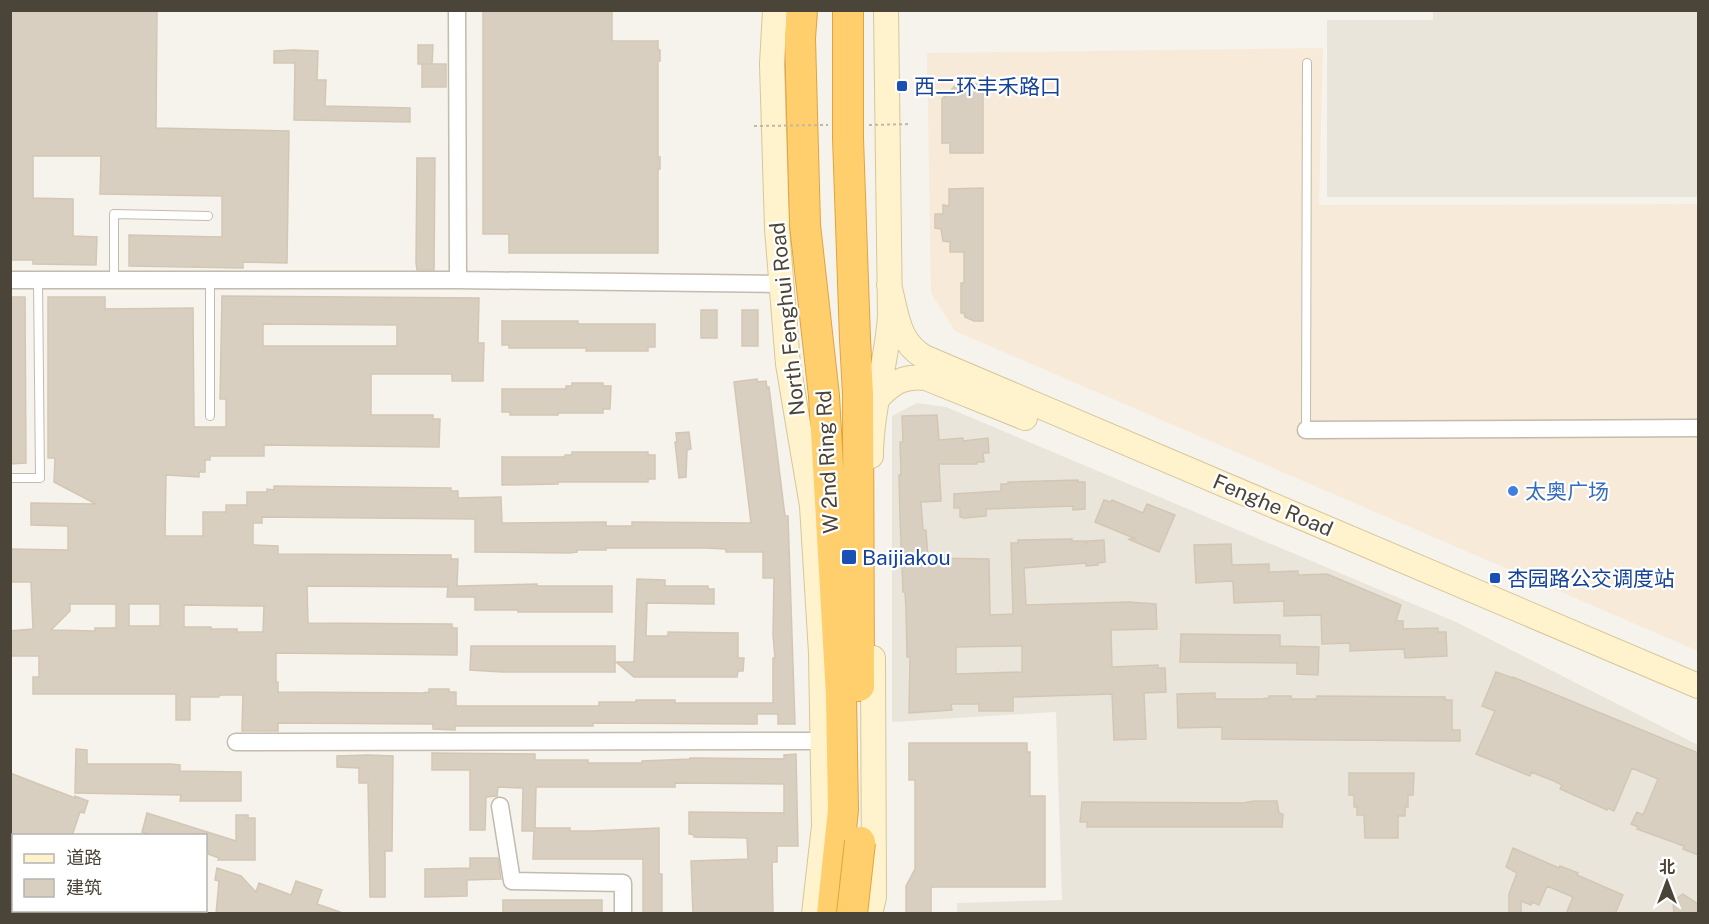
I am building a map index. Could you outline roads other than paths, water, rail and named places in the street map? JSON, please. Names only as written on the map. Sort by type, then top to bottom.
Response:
[{"type":"highway","name":"W 2nd Ring Rd","points":[[802,10],[800,38],[805,225],[824,396],[841,695],[843,810],[832,914]]},
{"type":"highway","name":"W 2nd Ring Rd","points":[[848,10],[848,138],[855,339],[868,396],[860,842],[869,909]]},
{"type":"highway","points":[[868,396],[871,435]]},
{"type":"highway","points":[[821,653],[831,520]]},
{"type":"main road","name":"North Fenghui Road","points":[[775,10],[772,64],[777,230],[788,364],[812,506],[821,653],[824,826],[814,914]]},
{"type":"main road","points":[[868,396],[888,342],[886,10]]},
{"type":"main road","name":"Fenghe Road","points":[[889,285],[902,337],[913,351],[924,357],[1698,686]]},
{"type":"main road","name":"Fenghe Road","points":[[868,396],[900,379],[915,377],[933,379],[1698,700]]},
{"type":"main road","points":[[869,909],[871,435]]},
{"type":"street","points":[[457,10],[458,280]]},
{"type":"street","points":[[10,280],[458,280],[781,284]]},
{"type":"street","points":[[1306,430],[1698,428]]},
{"type":"street","points":[[236,742],[823,741]]},
{"type":"street","points":[[500,806],[512,881],[623,883],[623,914]]},
{"type":"lane","points":[[1306,430],[1308,63]]},
{"type":"lane","points":[[114,280],[114,214],[207,216]]},
{"type":"lane","points":[[10,478],[40,478],[38,280]]},
{"type":"lane","points":[[210,280],[210,416]]},
{"type":"place","name":"西二环丰禾路口","points":[[902,86]]},
{"type":"place","name":"太奥广场","points":[[1513,491]]},
{"type":"place","name":"Baijiakou","points":[[849,557]]},
{"type":"place","name":"杏园路公交调度站","points":[[1495,578]]}]
